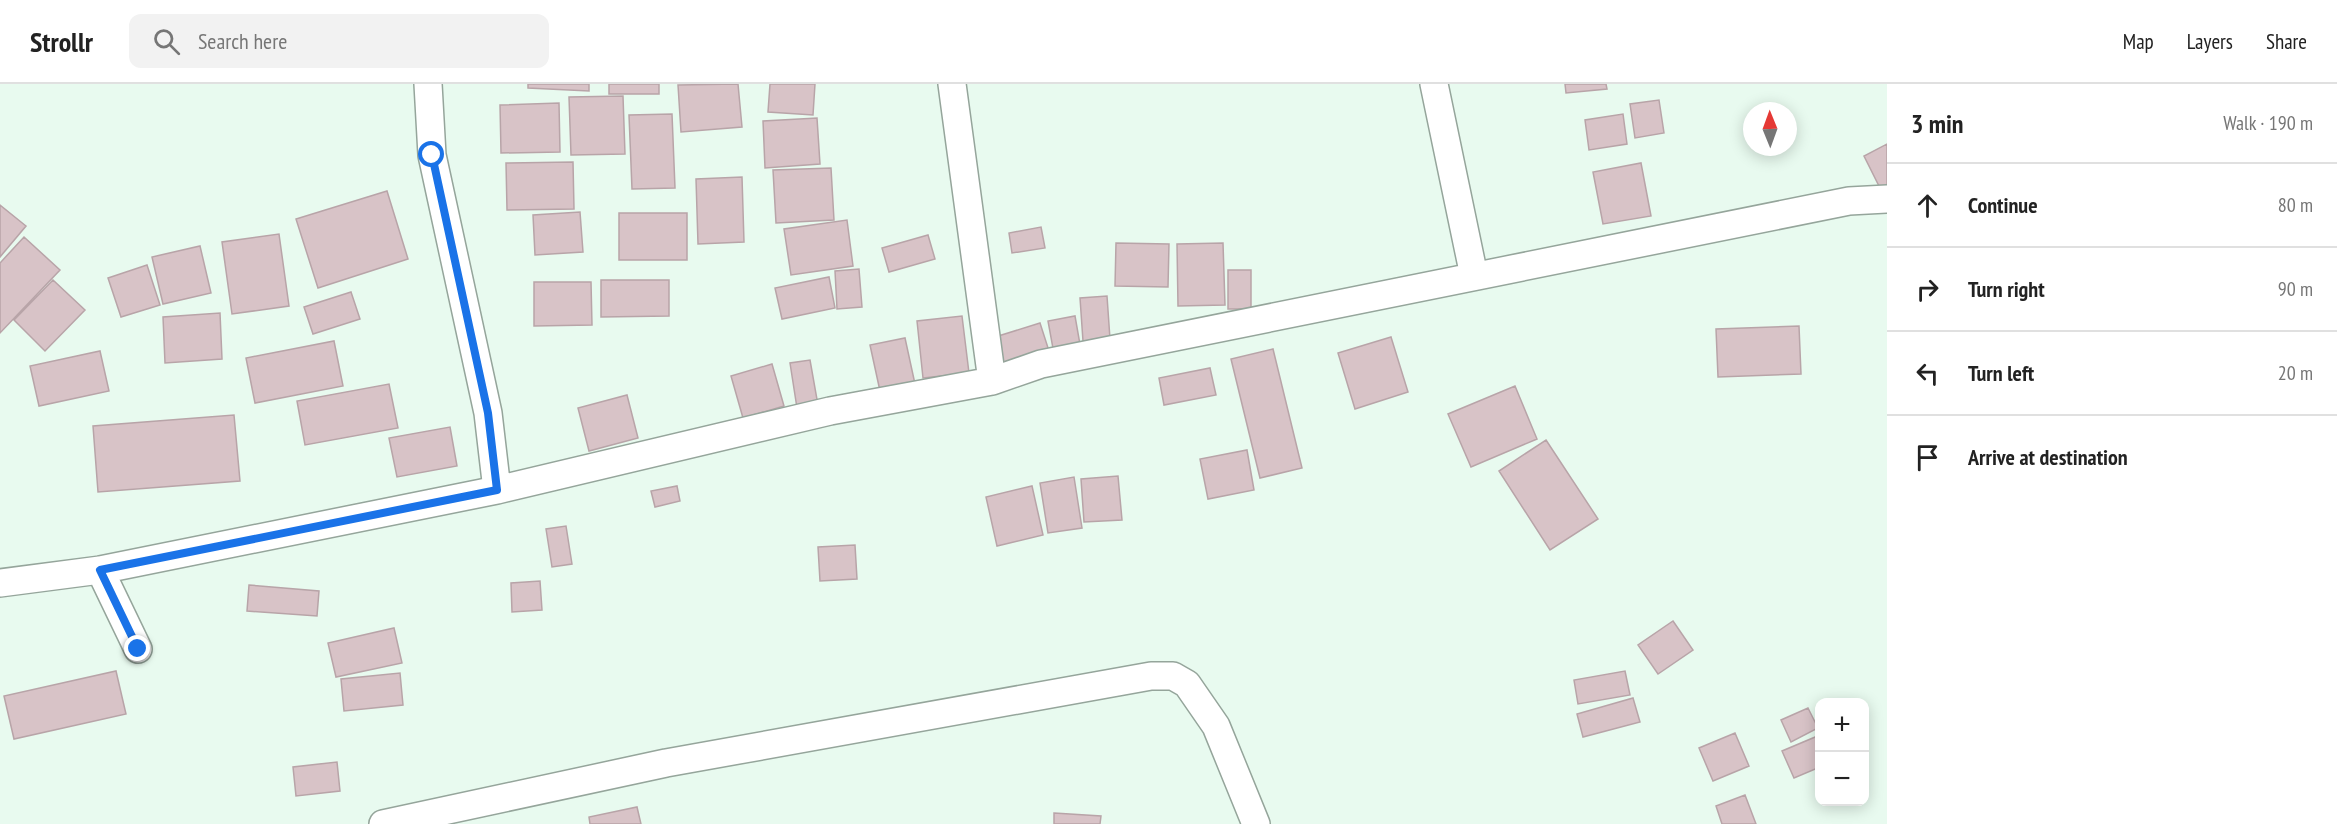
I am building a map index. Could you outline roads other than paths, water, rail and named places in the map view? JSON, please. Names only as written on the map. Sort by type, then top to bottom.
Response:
[{"type":"street","points":[[428,84],[432,155],[488,413],[497,490]]},
{"type":"street","points":[[952,84],[992,381]]},
{"type":"street","points":[[1434,84],[1474,276]]},
{"type":"street","points":[[0,583],[100,570],[497,490],[830,411],[992,381],[1041,364],[1849,201],[1887,199]]},
{"type":"street","points":[[100,570],[138,649]]},
{"type":"street","points":[[383,824],[666,763],[1151,676],[1173,676],[1187,684],[1216,726],[1256,824]]}]
